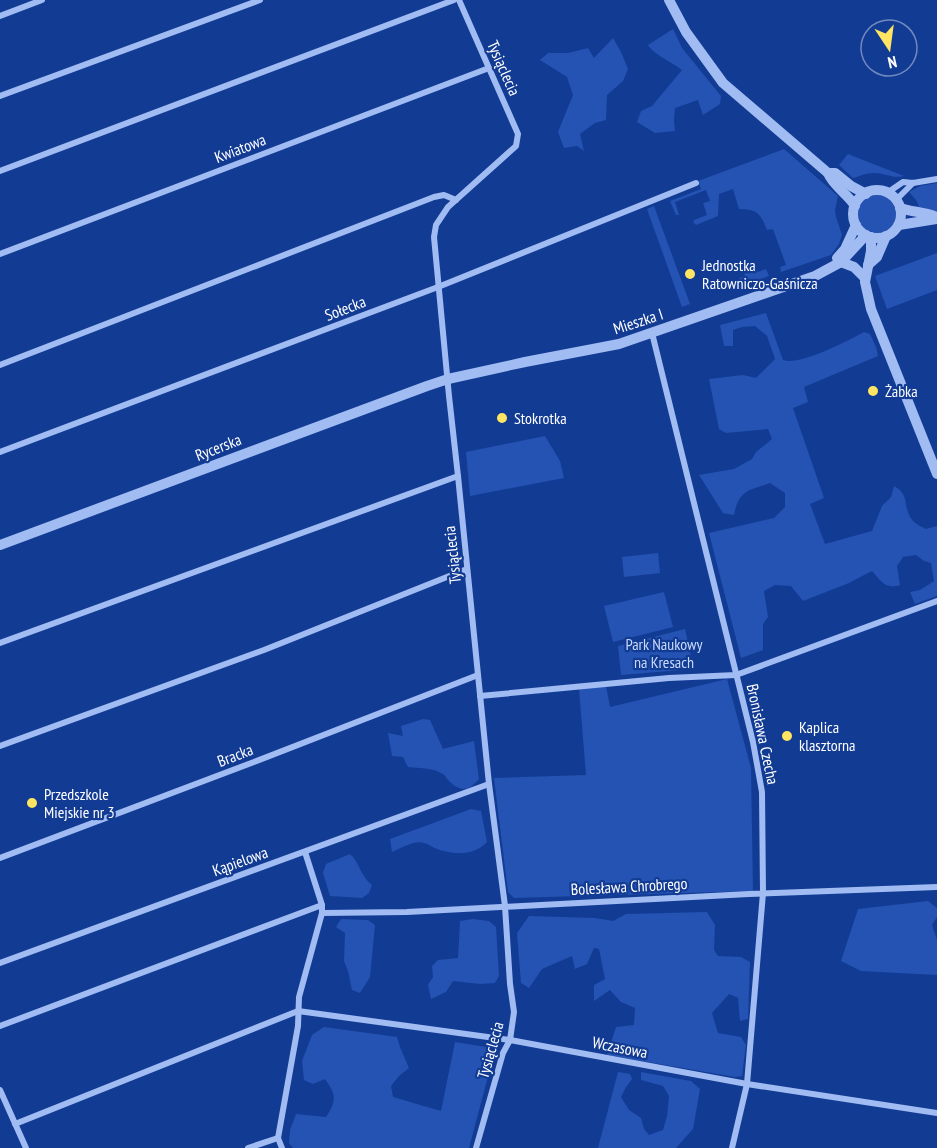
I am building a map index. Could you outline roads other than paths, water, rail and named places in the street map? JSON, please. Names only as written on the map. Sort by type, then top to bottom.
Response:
[{"type":"street","points":[[0,16],[42,0]]},
{"type":"street","points":[[0,96],[260,0]]},
{"type":"street","points":[[0,171],[454,0]]},
{"type":"street","name":"Tysiąclecia","points":[[459,0],[518,134],[516,146],[447,207],[436,225],[434,237],[489,784],[505,906],[514,1012],[510,1040],[503,1053],[476,1148]]},
{"type":"street","points":[[669,0],[686,32],[723,83],[828,173],[830,180],[845,193],[855,206]]},
{"type":"street","name":"Kwiatowa","points":[[0,254],[489,68]]},
{"type":"street","points":[[828,173],[835,173],[866,194]]},
{"type":"street","points":[[887,193],[901,183],[937,179]]},
{"type":"street","name":"Sołecka","points":[[0,452],[438,287],[696,183]]},
{"type":"street","points":[[898,204],[914,183]]},
{"type":"street","points":[[898,204],[901,215],[898,225],[886,236],[876,238],[868,236],[856,225],[855,206],[866,194],[875,191],[887,193],[898,204],[915,212],[929,213],[937,218]]},
{"type":"street","points":[[0,365],[434,197],[444,195],[456,200]]},
{"type":"street","points":[[898,225],[937,218]]},
{"type":"street","name":"Mieszka I","points":[[830,267],[845,249],[856,225]]},
{"type":"street","points":[[868,236],[871,245],[865,288],[871,309],[937,474]]},
{"type":"street","name":"Mieszka I","points":[[448,380],[619,344],[652,333],[814,276],[841,262],[868,236]]},
{"type":"street","points":[[868,265],[876,257],[886,236]]},
{"type":"street","points":[[841,262],[854,267],[865,278]]},
{"type":"street","name":"Bronisława Czecha","points":[[652,333],[753,742],[762,792],[763,893],[747,1084],[732,1148]]},
{"type":"street","name":"Rycerska","points":[[0,545],[409,392],[448,380]]},
{"type":"street","points":[[0,643],[458,476]]},
{"type":"street","points":[[0,746],[264,650],[467,569]]},
{"type":"street","points":[[480,696],[669,678],[736,675],[937,602]]},
{"type":"street","name":"Bracka","points":[[0,858],[478,675]]},
{"type":"street","name":"Kąpielowa","points":[[0,963],[489,784]]},
{"type":"street","points":[[282,1148],[278,1138],[298,1026],[298,997],[322,913],[322,905],[304,852]]},
{"type":"street","name":"Bolesława Chrobrego","points":[[322,913],[407,912],[763,893],[937,887]]},
{"type":"street","points":[[0,1026],[322,905]]},
{"type":"street","points":[[15,1124],[298,1011]]},
{"type":"street","name":"Wczasowa","points":[[298,1011],[510,1040],[747,1084],[937,1113]]},
{"type":"street","points":[[0,1090],[26,1148]]},
{"type":"street","points":[[248,1148],[278,1138]]},
{"type":"place","name":"Jednostka Ratowniczo-Gaśnicza","points":[[690,274]]},
{"type":"place","name":"Żabka","points":[[873,391]]},
{"type":"place","name":"Stokrotka","points":[[502,418]]},
{"type":"place","name":"Kaplica klasztorna","points":[[787,736]]},
{"type":"place","name":"Przedszkole Miejskie nr 3","points":[[32,803]]},
{"type":"park label","name":"Park Naukowy na Kresach","points":[[664,653]]}]
